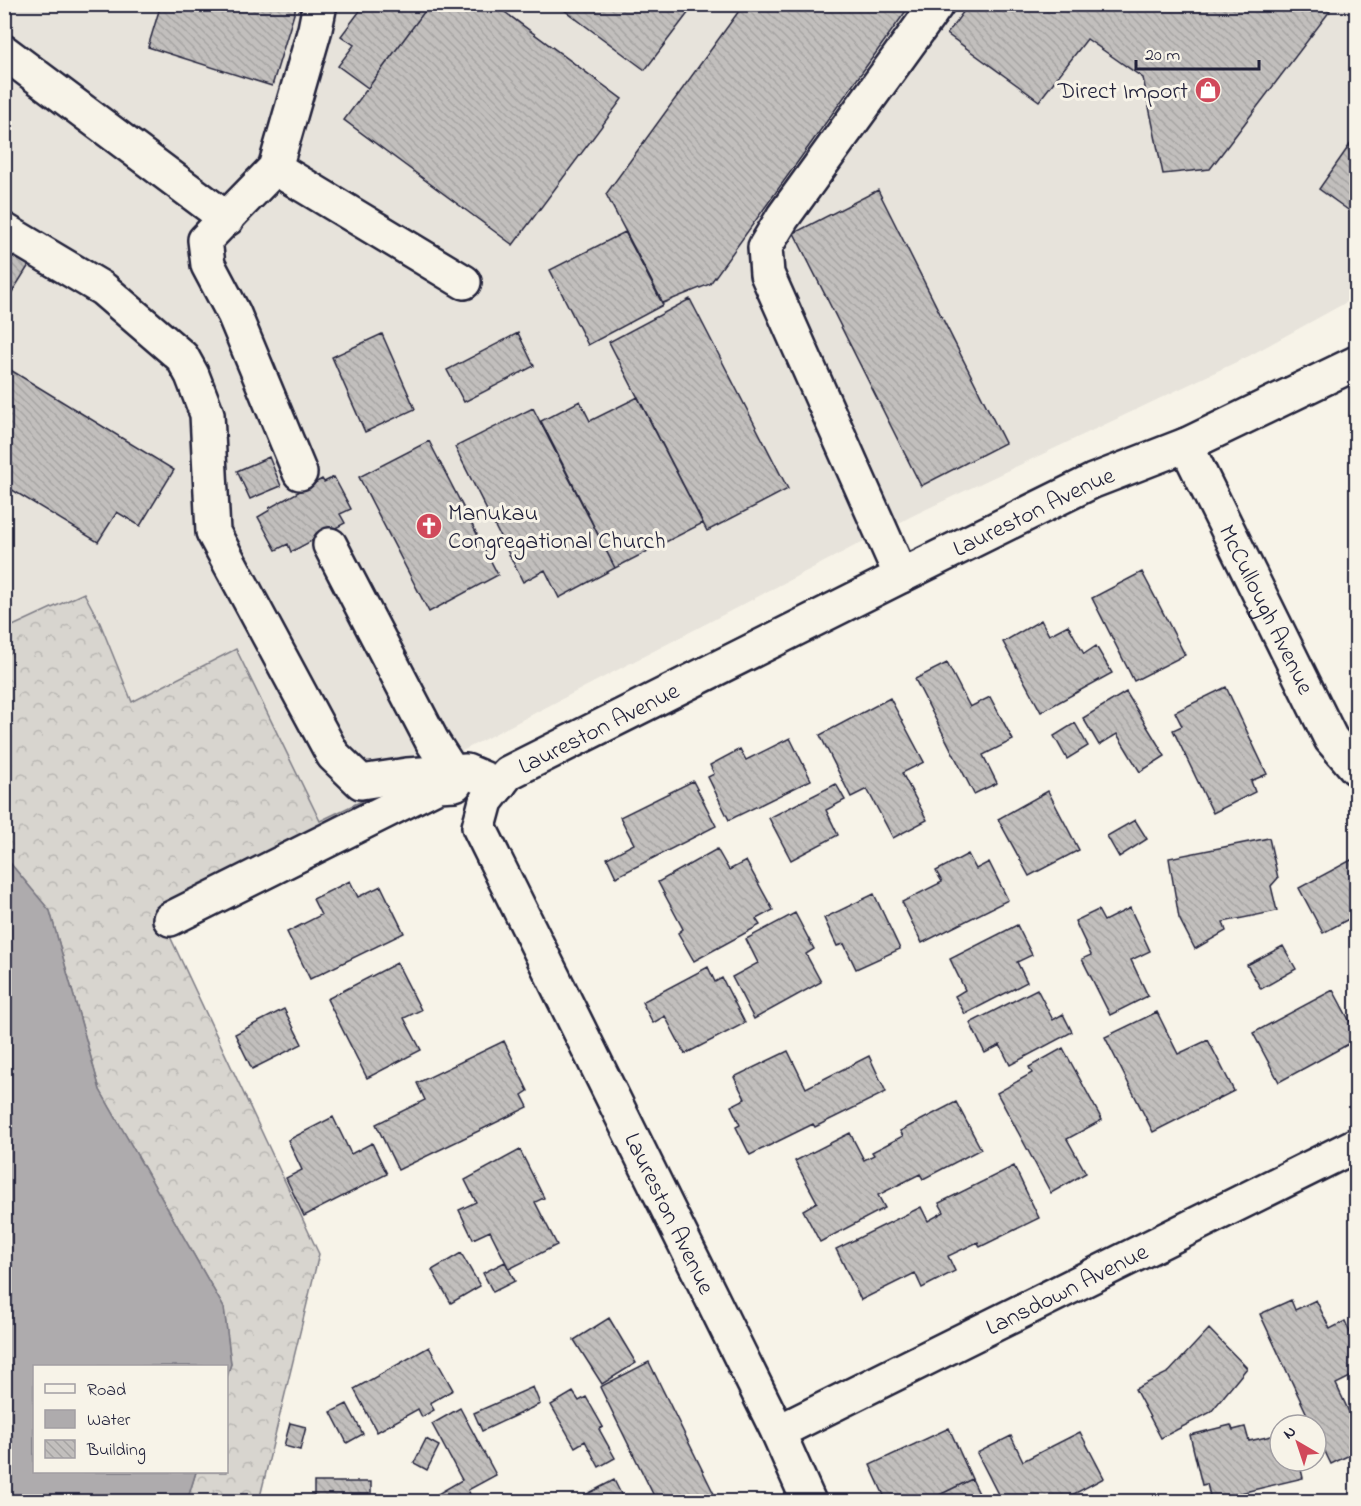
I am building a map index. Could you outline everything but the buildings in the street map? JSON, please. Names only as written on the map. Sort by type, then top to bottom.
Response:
[{"type":"street","points":[[300,473],[234,315],[208,265],[205,240],[275,168],[320,4]]},
{"type":"street","points":[[901,576],[767,274],[765,247],[783,217],[937,4]]},
{"type":"street","points":[[4,52],[227,219]]},
{"type":"street","points":[[275,168],[464,282]]},
{"type":"street","points":[[4,230],[103,289],[182,357],[192,375],[207,414],[213,532],[333,756],[361,782],[407,775],[466,771],[499,785]]},
{"type":"street","name":"Laureston Avenue","points":[[809,1502],[778,1432],[479,827],[486,801],[508,773],[1093,481],[1186,445],[1356,363]]},
{"type":"street","name":"McCullough Avenue","points":[[1186,445],[1330,739],[1356,768]]},
{"type":"street","points":[[330,545],[432,741],[452,772]]},
{"type":"street","points":[[170,919],[438,784],[499,785]]},
{"type":"street","name":"Lansdown Avenue","points":[[778,1432],[1356,1145]]},
{"type":"shaded area","points":[[4,5],[1356,5],[1356,297],[1249,356],[914,515],[418,774],[320,821],[236,649],[132,702],[100,623],[84,594],[5,630]]},
{"type":"green space","points":[[84,593],[100,623],[132,702],[236,649],[320,821],[418,774],[167,930],[319,1254],[259,1501],[187,1501],[196,1473],[228,1473],[228,1372],[231,1364],[224,1308],[100,1090],[50,911],[5,857],[4,630]]},
{"type":"water","points":[[5,857],[50,911],[100,1090],[224,1308],[231,1364],[228,1374],[228,1365],[33,1365],[33,1473],[196,1473],[187,1501],[5,1501]]},
{"type":"place","name":"Direct Import","points":[[1208,90]]},
{"type":"place","name":"Manukau Congregational Church","points":[[429,526]]}]
